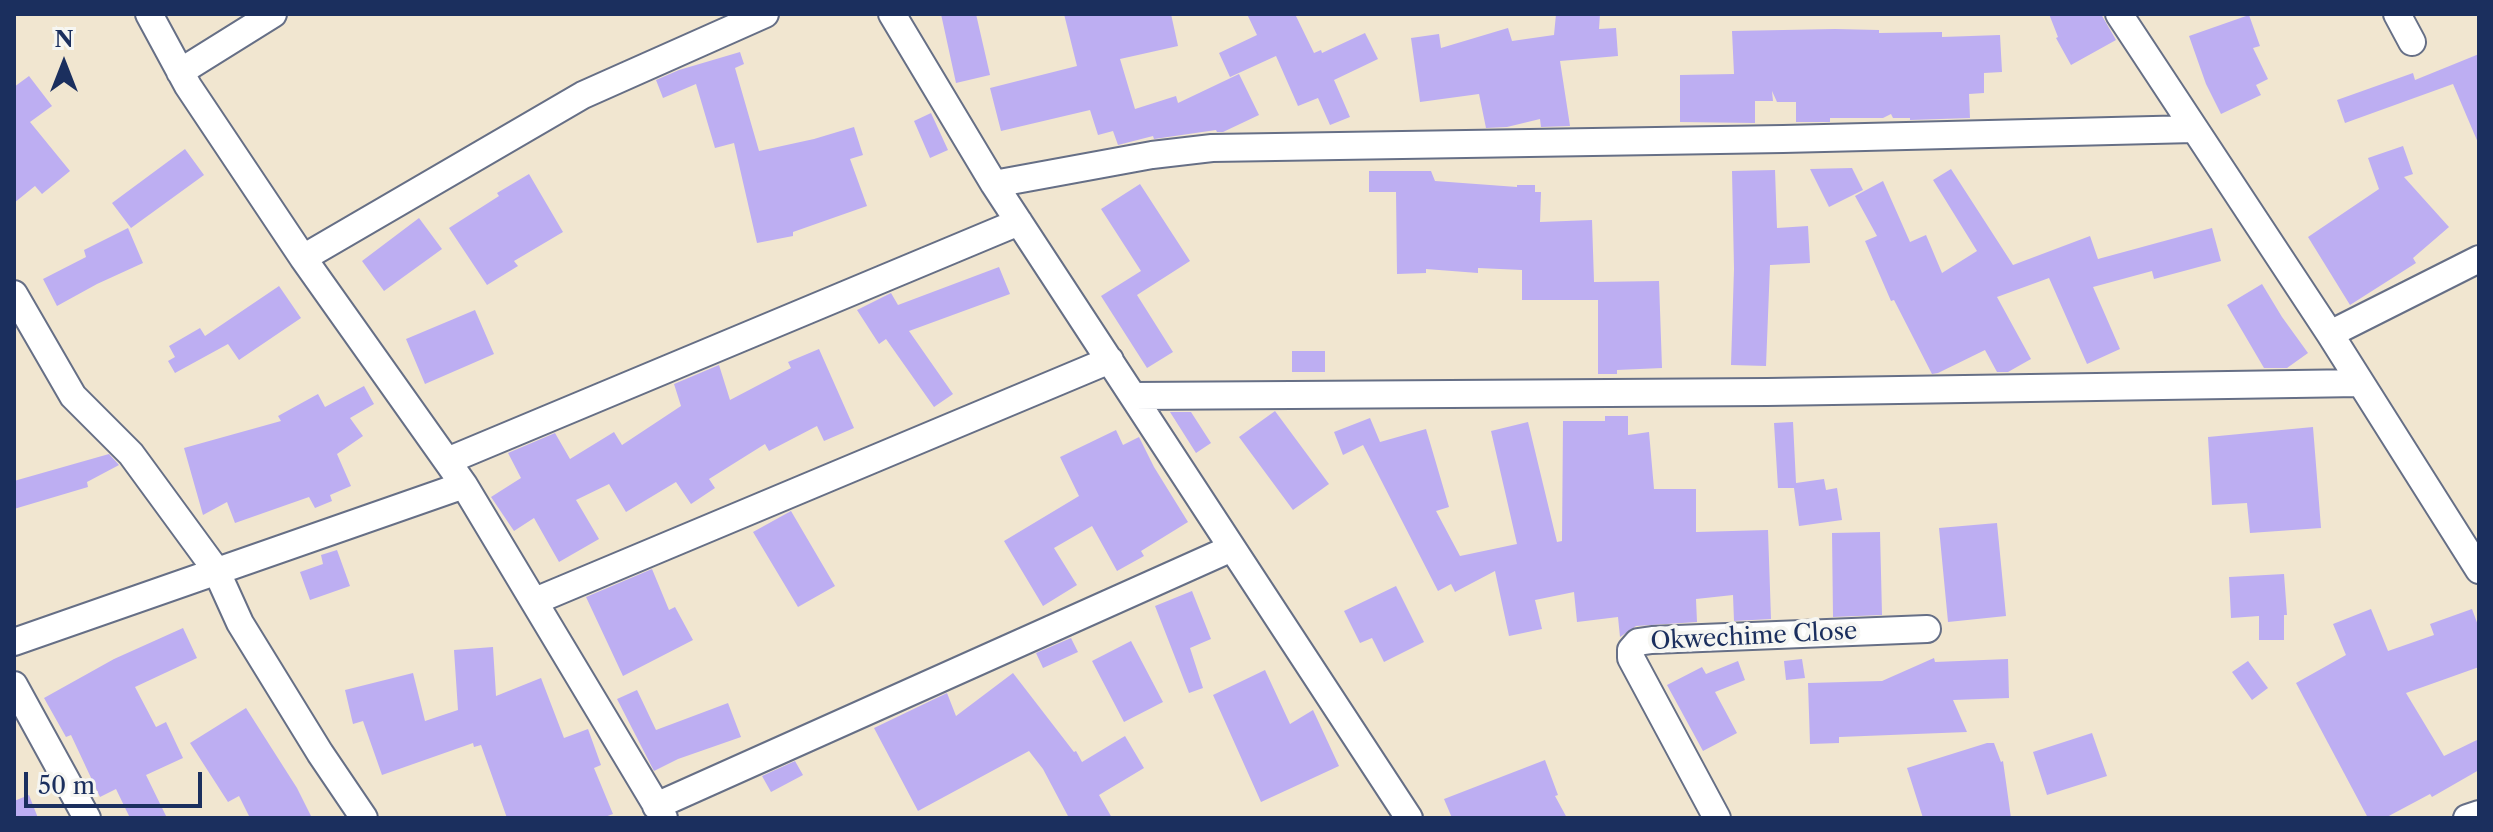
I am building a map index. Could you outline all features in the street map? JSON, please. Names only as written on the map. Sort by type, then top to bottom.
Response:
[{"type":"street","points":[[149,14],[180,72],[303,258],[464,485],[660,812],[1232,548]]},
{"type":"street","points":[[180,72],[273,14]]},
{"type":"street","points":[[303,258],[583,95],[765,14]]},
{"type":"street","points":[[892,14],[994,184],[1409,818]]},
{"type":"street","points":[[2119,14],[2330,334],[2479,570]]},
{"type":"street","points":[[2397,14],[2412,42]]},
{"type":"street","points":[[994,184],[1152,155],[1212,148],[2194,129]]},
{"type":"street","points":[[447,461],[1019,222]]},
{"type":"street","points":[[2330,334],[2479,259]]},
{"type":"street","points":[[14,294],[73,396],[131,454],[216,570],[240,623],[364,818]]},
{"type":"street","points":[[535,601],[1110,360]]},
{"type":"street","points":[[1133,396],[1767,392],[2360,383]]},
{"type":"street","points":[[14,642],[464,485]]},
{"type":"street","name":"Okwechime Close","points":[[1717,818],[1631,658],[1631,650],[1638,642],[1927,629]]},
{"type":"street","points":[[14,685],[87,818]]},
{"type":"street","points":[[2467,818],[2479,814]]},
{"type":"building","points":[[941,14],[976,14],[990,75],[956,83]]},
{"type":"building","points":[[1064,14],[1171,14],[1178,46],[1120,59],[1135,109],[1176,96],[1178,103],[1239,74],[1259,115],[1223,132],[1216,130],[1154,139],[1153,136],[1118,145],[1113,131],[1098,135],[1090,110],[1001,131],[990,88],[1077,66]]},
{"type":"building","points":[[1247,14],[1295,14],[1314,53],[1321,50],[1322,53],[1365,33],[1378,59],[1334,80],[1350,117],[1330,125],[1318,98],[1298,106],[1276,56],[1230,77],[1219,53],[1257,35]]},
{"type":"building","points":[[1556,14],[1600,14],[1599,29],[1616,28],[1618,56],[1560,61],[1570,126],[1541,127],[1540,119],[1507,127],[1486,128],[1479,94],[1420,102],[1411,38],[1439,34],[1441,48],[1508,28],[1512,41],[1554,35]]},
{"type":"building","points":[[2049,14],[2101,14],[2116,40],[2071,65],[2056,38]]},
{"type":"building","points":[[2249,15],[2260,46],[2253,48],[2268,79],[2256,85],[2261,95],[2221,114],[2206,84],[2189,36]]},
{"type":"building","points":[[1879,30],[1879,33],[1942,32],[1942,37],[2000,35],[2002,72],[1984,73],[1984,93],[1969,94],[1970,118],[1910,120],[1893,118],[1891,114],[1883,118],[1830,118],[1830,122],[1796,122],[1796,102],[1777,102],[1772,91],[1773,101],[1755,101],[1755,123],[1680,122],[1680,75],[1734,74],[1732,31]]},
{"type":"building","points":[[740,52],[744,64],[735,68],[759,151],[854,127],[863,155],[850,159],[867,206],[793,232],[793,236],[757,243],[734,143],[715,148],[696,84],[663,98],[656,80]]},
{"type":"building","points":[[2479,54],[2479,145],[2453,84],[2345,123],[2337,100],[2413,73],[2415,80]]},
{"type":"building","points":[[29,76],[52,106],[30,122],[70,171],[42,194],[35,186],[14,203],[14,87]]},
{"type":"building","points":[[931,113],[948,150],[930,158],[914,121]]},
{"type":"building","points":[[2403,146],[2413,174],[2404,177],[2449,227],[2413,258],[2416,263],[2350,305],[2308,237],[2379,189],[2368,158]]},
{"type":"building","points":[[185,149],[204,175],[131,228],[112,203]]},
{"type":"building","points":[[1852,168],[1863,190],[1829,207],[1810,169]]},
{"type":"building","points":[[1951,169],[2013,265],[2090,236],[2098,259],[2212,228],[2221,261],[2154,279],[2152,271],[2093,287],[2120,349],[2087,364],[2049,278],[1997,297],[2031,359],[2008,372],[1997,372],[1985,350],[1932,374],[1894,300],[1891,301],[1865,241],[1877,236],[1855,196],[1883,181],[1910,242],[1926,235],[1942,273],[1977,251],[1933,180]]},
{"type":"building","points":[[1775,170],[1777,228],[1808,226],[1810,263],[1770,265],[1766,366],[1731,365],[1734,269],[1732,171]]},
{"type":"building","points":[[1369,171],[1431,171],[1435,181],[1517,187],[1535,185],[1535,192],[1541,192],[1540,222],[1592,220],[1594,282],[1659,281],[1662,368],[1598,374],[1598,300],[1522,300],[1522,270],[1478,268],[1478,273],[1426,269],[1426,273],[1397,274],[1396,192],[1369,192]]},
{"type":"building","points":[[529,174],[563,232],[514,261],[518,266],[487,285],[449,228]]},
{"type":"building","points":[[1140,184],[1190,261],[1137,295],[1173,352],[1147,368],[1101,296],[1141,271],[1101,209]]},
{"type":"building","points":[[419,218],[442,249],[384,291],[362,261]]},
{"type":"building","points":[[128,228],[143,263],[57,306],[43,279],[86,257],[84,250]]},
{"type":"building","points":[[999,267],[1010,294],[909,331],[953,394],[934,407],[886,339],[879,344],[857,310],[891,293],[898,305]]},
{"type":"building","points":[[2262,284],[2308,353],[2287,368],[2264,368],[2227,305]]},
{"type":"building","points":[[279,286],[301,318],[239,360],[228,344],[175,373],[168,361],[175,357],[169,346],[200,328],[205,336]]},
{"type":"building","points":[[475,310],[494,354],[425,384],[406,339]]},
{"type":"building","points":[[819,349],[854,428],[824,441],[817,426],[769,451],[765,444],[709,479],[715,488],[691,504],[676,482],[626,512],[609,484],[576,500],[599,539],[559,562],[534,518],[514,531],[491,497],[521,478],[508,453],[555,433],[570,459],[614,432],[622,445],[681,406],[674,384],[719,365],[730,400],[791,368],[788,362]]},
{"type":"building","points":[[1292,351],[1325,351],[1325,372],[1292,372]]},
{"type":"building","points":[[364,386],[374,404],[350,418],[363,436],[337,454],[351,486],[330,495],[332,501],[315,508],[309,497],[235,523],[227,502],[203,515],[184,448],[281,421],[278,416],[318,394],[325,407]]},
{"type":"building","points":[[1275,411],[1329,484],[1293,510],[1239,437]]},
{"type":"building","points":[[1170,412],[1191,412],[1211,443],[1196,453]]},
{"type":"building","points":[[1605,416],[1628,416],[1628,435],[1649,432],[1654,489],[1696,489],[1696,532],[1768,530],[1771,619],[1734,621],[1733,595],[1696,599],[1697,622],[1636,626],[1620,637],[1618,617],[1577,622],[1574,592],[1535,600],[1542,629],[1509,636],[1495,571],[1455,592],[1451,584],[1438,591],[1363,445],[1343,455],[1334,432],[1370,418],[1380,442],[1426,429],[1449,507],[1436,511],[1460,556],[1517,544],[1491,431],[1528,422],[1557,542],[1562,541],[1563,421],[1605,421]]},
{"type":"building","points":[[1793,422],[1796,483],[1824,479],[1826,490],[1837,488],[1842,520],[1799,526],[1794,488],[1778,488],[1774,423]]},
{"type":"building","points":[[2313,427],[2321,528],[2250,533],[2247,503],[2212,505],[2208,437]]},
{"type":"building","points":[[1116,430],[1123,445],[1139,437],[1188,522],[1141,551],[1144,556],[1117,571],[1092,526],[1054,548],[1077,585],[1043,606],[1004,541],[1079,496],[1060,457]]},
{"type":"building","points":[[109,454],[119,465],[87,482],[88,487],[14,509],[14,481]]},
{"type":"building","points":[[791,511],[835,586],[798,607],[753,532]]},
{"type":"building","points":[[1997,523],[2006,616],[1948,622],[1939,528]]},
{"type":"building","points":[[1880,532],[1882,615],[1833,617],[1832,533]]},
{"type":"building","points":[[337,550],[350,586],[310,600],[300,572],[323,564],[321,555]]},
{"type":"building","points":[[652,569],[669,610],[675,607],[693,640],[623,676],[586,597]]},
{"type":"building","points":[[2284,574],[2287,615],[2284,615],[2284,640],[2259,640],[2259,616],[2231,618],[2229,577]]},
{"type":"building","points":[[1396,586],[1424,642],[1384,662],[1372,638],[1360,643],[1344,611]]},
{"type":"building","points":[[1192,591],[1211,639],[1190,648],[1203,688],[1189,693],[1155,606]]},
{"type":"building","points":[[2371,609],[2388,651],[2434,635],[2430,624],[2472,609],[2479,628],[2479,667],[2406,693],[2444,756],[2479,739],[2479,770],[2432,797],[2430,794],[2385,818],[2368,818],[2296,683],[2346,655],[2333,624]]},
{"type":"building","points":[[183,628],[197,658],[135,687],[156,727],[166,722],[183,758],[146,775],[167,818],[130,818],[116,789],[100,797],[71,735],[66,737],[44,698],[114,659]]},
{"type":"building","points":[[1071,638],[1078,652],[1043,668],[1036,653]]},
{"type":"building","points":[[1131,641],[1163,702],[1124,722],[1092,661]]},
{"type":"building","points":[[493,647],[496,696],[541,678],[564,738],[588,729],[601,765],[594,768],[613,814],[602,818],[507,818],[481,745],[474,747],[473,743],[382,775],[363,721],[353,724],[345,690],[413,673],[425,721],[458,710],[454,650]]},
{"type":"building","points":[[1934,658],[1935,662],[2008,659],[2009,698],[1953,700],[1967,732],[1839,737],[1839,743],[1810,744],[1808,683],[1882,681]]},
{"type":"building","points":[[1802,659],[1805,678],[1786,680],[1784,661]]},
{"type":"building","points":[[1738,661],[1745,680],[1715,692],[1737,733],[1703,751],[1667,685],[1702,667],[1706,674]]},
{"type":"building","points":[[2248,661],[2268,688],[2252,700],[2232,672]]},
{"type":"building","points":[[1265,670],[1290,724],[1313,710],[1339,766],[1261,802],[1213,695]]},
{"type":"building","points":[[1013,673],[1082,762],[1125,736],[1144,768],[1099,795],[1112,818],[1069,818],[1043,769],[1029,751],[918,811],[874,728],[947,693],[956,716]]},
{"type":"building","points":[[637,690],[656,730],[728,703],[741,737],[678,759],[654,771],[617,699]]},
{"type":"building","points":[[246,708],[297,788],[312,818],[250,818],[239,796],[228,802],[190,743]]},
{"type":"building","points":[[2092,733],[2107,776],[2047,795],[2033,752]]},
{"type":"building","points":[[1994,743],[2003,761],[2011,818],[1923,818],[1907,768]]},
{"type":"building","points":[[1545,760],[1558,795],[1555,796],[1567,818],[1452,818],[1444,799]]},
{"type":"building","points":[[795,761],[803,775],[771,792],[762,776]]},
{"type":"building","points":[[29,795],[38,818],[14,818],[14,801]]}]
